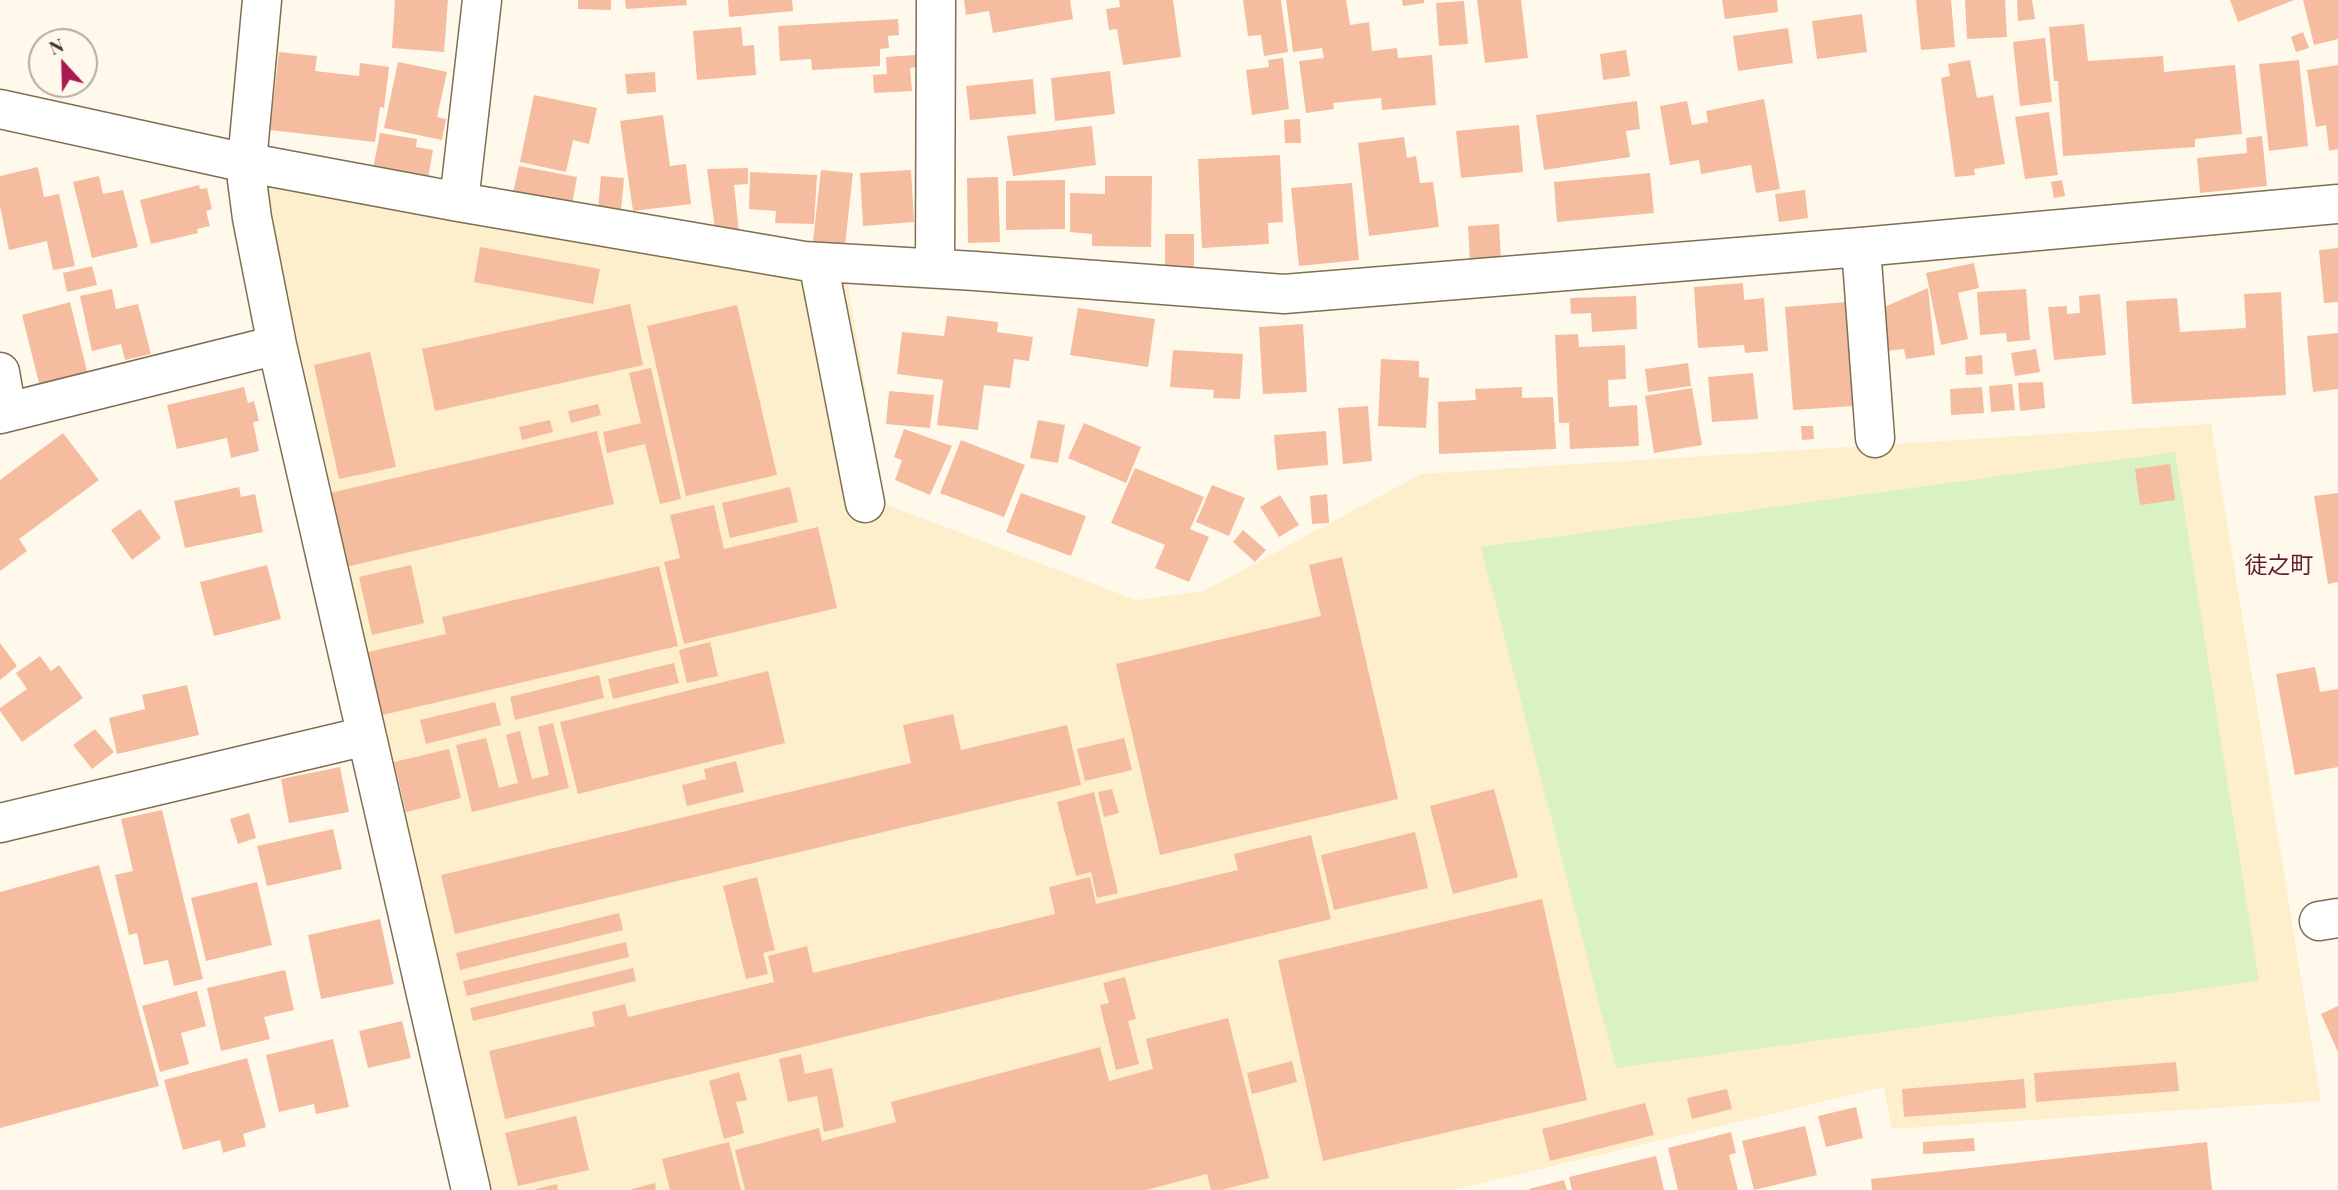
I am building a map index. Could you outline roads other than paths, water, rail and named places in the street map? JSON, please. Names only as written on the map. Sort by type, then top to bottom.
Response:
[{"type":"street","points":[[262,0],[247,162],[252,218],[277,345],[471,1190]]},
{"type":"street","points":[[459,202],[482,0]]},
{"type":"street","points":[[935,268],[936,0]]},
{"type":"street","points":[[0,109],[247,162],[459,202],[818,262],[1284,294],[1861,247],[2338,204]]},
{"type":"street","points":[[1861,247],[1875,438]]},
{"type":"street","points":[[818,262],[865,503]]},
{"type":"street","points":[[0,372],[4,413],[277,345]]},
{"type":"street","points":[[0,823],[366,736]]},
{"type":"district","name":"徒之町","points":[[2279,566]]}]
